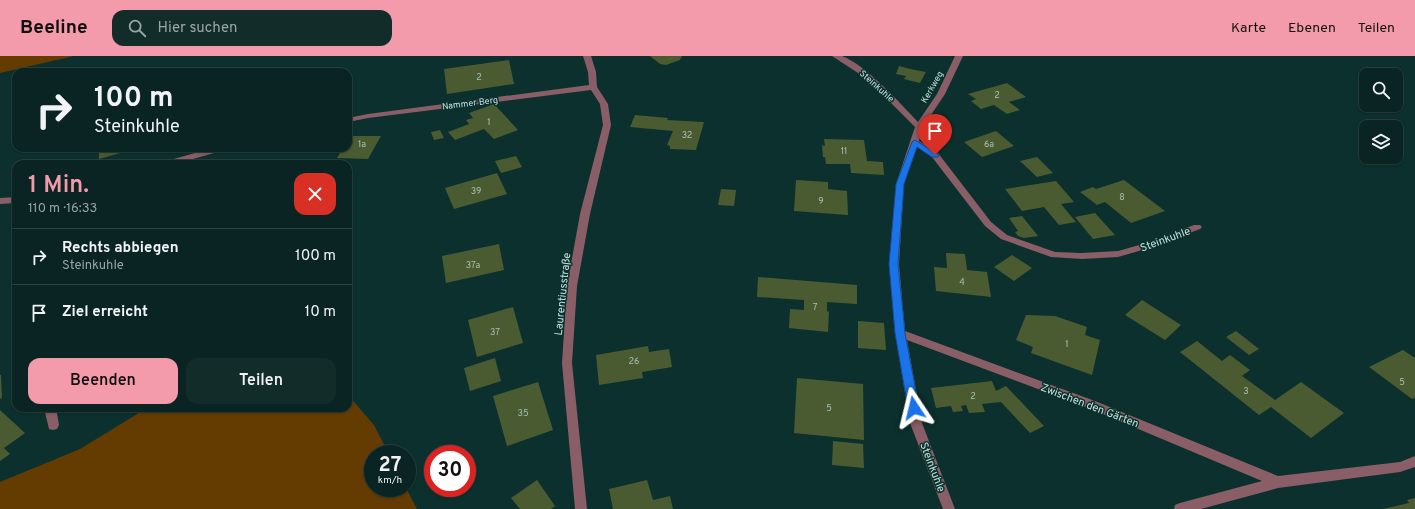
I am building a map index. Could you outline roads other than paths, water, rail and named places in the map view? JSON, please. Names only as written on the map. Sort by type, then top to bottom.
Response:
[{"type":"street","points":[[587,56],[592,72],[593,87]]},
{"type":"street","name":"Steinkuhle","points":[[836,56],[861,71],[890,97],[919,127],[900,184],[894,264],[900,333],[916,423],[949,509]]},
{"type":"street","name":"Kerkweg","points":[[919,127],[941,94],[960,56]]},
{"type":"street","name":"Nammer Berg","points":[[352,119],[593,87]]},
{"type":"street","name":"Laurentiusstraße","points":[[581,509],[567,363],[574,279],[585,214],[607,125],[604,104],[593,87]]},
{"type":"street","name":"Steinkuhle","points":[[915,142],[935,155],[988,224],[1004,237],[1054,255],[1082,256],[1118,254],[1153,244],[1197,228]]},
{"type":"street","points":[[180,160],[208,152]]},
{"type":"street","points":[[0,201],[12,200]]},
{"type":"street","name":"Zwischen den Gärten","points":[[900,333],[1180,439],[1278,482]]},
{"type":"street","points":[[51,412],[53,425]]},
{"type":"street","points":[[1180,509],[1278,482],[1400,467],[1415,461]]}]
